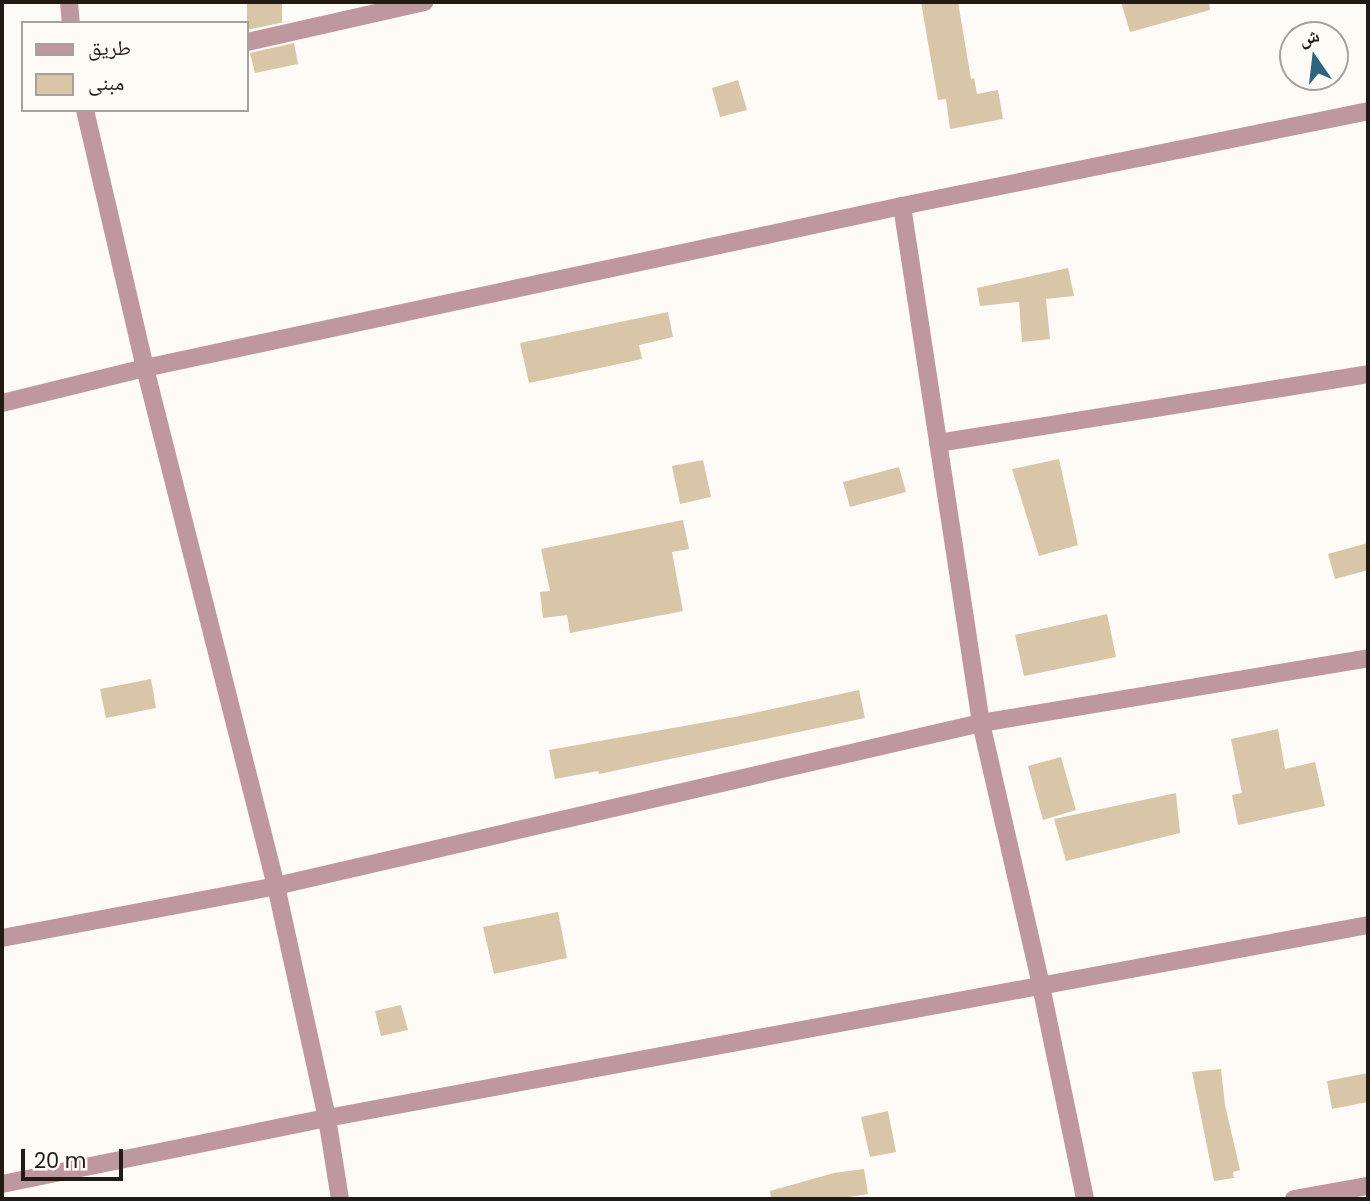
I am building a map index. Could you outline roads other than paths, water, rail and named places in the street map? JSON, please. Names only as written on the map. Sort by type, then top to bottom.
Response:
[{"type":"street","points":[[69,2],[71,21]]},
{"type":"street","points":[[248,42],[392,5],[425,2]]},
{"type":"street","points":[[2,403],[145,368],[902,206],[1368,111]]},
{"type":"street","points":[[85,112],[145,368],[276,886],[327,1118],[340,1199]]},
{"type":"street","points":[[902,206],[981,723],[1041,986],[1085,1199]]},
{"type":"street","points":[[938,443],[1368,374]]},
{"type":"street","points":[[2,937],[276,886],[981,723],[1368,658]]},
{"type":"street","points":[[2,1184],[327,1118],[1368,925]]},
{"type":"street","points":[[1294,1199],[1368,1185]]}]
